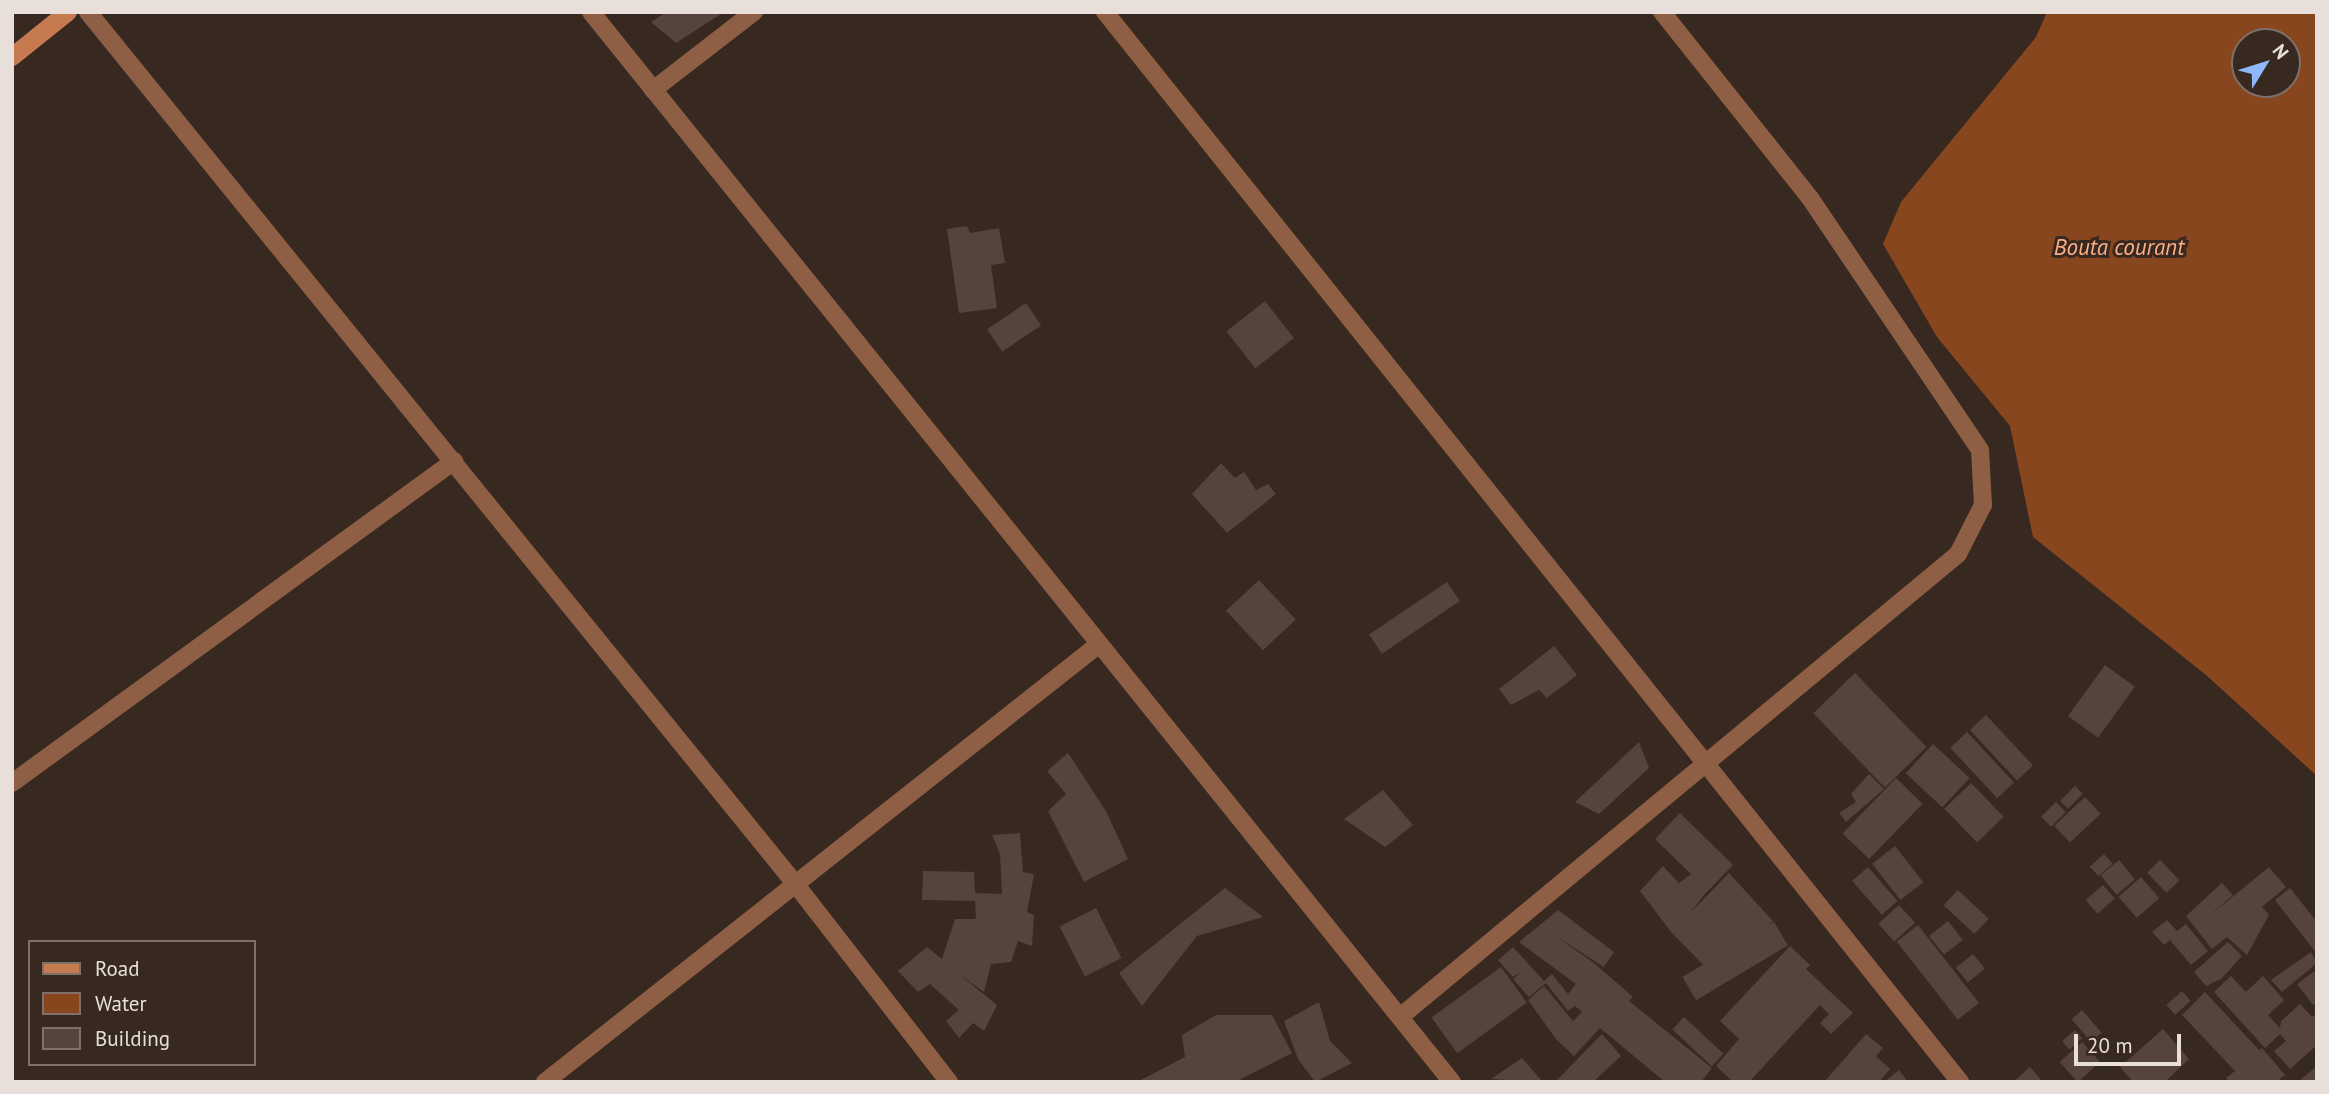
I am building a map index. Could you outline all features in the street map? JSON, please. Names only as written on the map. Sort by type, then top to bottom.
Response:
[{"type":"street","points":[[12,57],[68,12]]},
{"type":"street","points":[[88,12],[796,886],[949,1082]]},
{"type":"street","points":[[591,12],[1452,1082]]},
{"type":"street","points":[[653,90],[754,12]]},
{"type":"street","points":[[1104,12],[1960,1082]]},
{"type":"street","points":[[1400,1017],[1958,554],[1983,505],[1980,450],[1810,198],[1662,12]]},
{"type":"street","points":[[12,783],[454,461]]},
{"type":"street","points":[[545,1082],[1098,645]]},
{"type":"water","name":"Bouta courant","points":[[2047,12],[2317,12],[2317,776],[2206,675],[2033,537],[2010,426],[1937,337],[1883,244],[1901,202],[2036,37]]},
{"type":"building","points":[[667,12],[724,12],[676,43],[651,22]]},
{"type":"building","points":[[967,226],[970,233],[999,228],[1005,263],[991,265],[997,308],[959,313],[947,229]]},
{"type":"building","points":[[1265,301],[1294,338],[1255,368],[1226,331]]},
{"type":"building","points":[[1026,303],[1041,325],[1002,352],[987,329]]},
{"type":"building","points":[[1221,463],[1235,478],[1244,472],[1256,490],[1268,484],[1276,494],[1227,533],[1192,494]]},
{"type":"building","points":[[1259,580],[1296,619],[1263,650],[1226,611]]},
{"type":"building","points":[[1447,582],[1460,601],[1382,654],[1369,635]]},
{"type":"building","points":[[1554,646],[1577,675],[1547,698],[1539,690],[1511,705],[1499,689]]},
{"type":"building","points":[[2105,665],[2135,687],[2098,738],[2068,716]]},
{"type":"building","points":[[1855,673],[1927,747],[1885,787],[1813,713]]},
{"type":"building","points":[[1986,715],[2033,765],[2017,780],[1970,730]]},
{"type":"building","points":[[1967,732],[2014,782],[1997,798],[1950,748]]},
{"type":"building","points":[[1639,742],[1649,768],[1599,814],[1575,802]]},
{"type":"building","points":[[1933,744],[1970,778],[1942,807],[1906,773]]},
{"type":"building","points":[[1068,753],[1106,811],[1128,859],[1084,882],[1048,811],[1066,794],[1047,771]]},
{"type":"building","points":[[1869,774],[1884,789],[1846,822],[1839,813],[1856,802],[1851,794]]},
{"type":"building","points":[[1896,778],[1923,804],[1869,859],[1843,833]]},
{"type":"building","points":[[1971,783],[2004,817],[1977,843],[1944,809]]},
{"type":"building","points":[[2075,786],[2083,794],[2068,809],[2060,801]]},
{"type":"building","points":[[1383,790],[1413,825],[1385,847],[1344,819]]},
{"type":"building","points":[[2085,797],[2101,814],[2070,842],[2054,826]]},
{"type":"building","points":[[2056,802],[2066,812],[2051,827],[2041,817]]},
{"type":"building","points":[[1680,813],[1733,865],[1690,913],[1729,873],[1773,921],[1716,978],[1671,932],[1640,891],[1663,866],[1679,883],[1691,874],[1655,839]]},
{"type":"building","points":[[1020,833],[1023,872],[1034,874],[1027,912],[1034,915],[1032,946],[1018,941],[1011,962],[991,964],[984,992],[959,974],[997,1005],[984,1031],[973,1023],[959,1038],[946,1021],[959,1010],[930,984],[918,992],[898,971],[927,947],[942,959],[955,919],[976,919],[975,901],[922,900],[923,871],[974,872],[975,893],[1002,894],[1000,854],[992,835]]},
{"type":"building","points":[[1895,846],[1923,882],[1900,900],[1872,864]]},
{"type":"building","points":[[2104,854],[2113,864],[2099,876],[2090,867]]},
{"type":"building","points":[[2119,860],[2135,879],[2117,895],[2101,875]]},
{"type":"building","points":[[2160,860],[2179,880],[2167,893],[2147,873]]},
{"type":"building","points":[[1868,867],[1898,901],[1882,915],[1852,881]]},
{"type":"building","points":[[2269,867],[2286,887],[2262,907],[2269,915],[2247,955],[2227,937],[2212,949],[2186,916],[2222,883],[2233,895],[2208,917]]},
{"type":"building","points":[[2141,877],[2159,898],[2137,918],[2118,897]]},
{"type":"building","points":[[2103,885],[2115,899],[2097,914],[2086,900]]},
{"type":"building","points":[[1225,888],[1263,917],[1197,936],[1142,1006],[1119,973]]},
{"type":"building","points":[[2290,888],[2317,922],[2317,954],[2275,900]]},
{"type":"building","points":[[1958,890],[1989,919],[1974,934],[1944,905]]},
{"type":"building","points":[[1899,905],[1915,923],[1894,942],[1878,924]]},
{"type":"building","points":[[1096,908],[1121,958],[1085,977],[1059,927]]},
{"type":"building","points":[[1558,910],[1614,952],[1604,967],[1554,935],[1594,963],[1633,997],[1629,1001],[1712,1068],[1701,1082],[1665,1082],[1600,1028],[1574,1056],[1556,1039],[1528,1000],[1544,986],[1573,1021],[1582,1012],[1575,1006],[1568,1011],[1546,983],[1529,997],[1513,979],[1522,971],[1513,977],[1498,960],[1513,947],[1544,981],[1552,974],[1568,994],[1576,984],[1519,942]]},
{"type":"building","points":[[2167,920],[2177,931],[2186,924],[2208,951],[2191,965],[2170,940],[2164,945],[2152,932]]},
{"type":"building","points":[[1948,921],[1963,940],[1944,955],[1929,936]]},
{"type":"building","points":[[1774,922],[1788,945],[1696,1000],[1682,977]]},
{"type":"building","points":[[1918,925],[1979,1003],[1958,1020],[1897,942]]},
{"type":"building","points":[[2228,942],[2242,956],[2221,979],[2206,986],[2194,972]]},
{"type":"building","points":[[1790,946],[1810,965],[1806,969],[1853,1013],[1831,1034],[1820,1023],[1829,1014],[1820,1005],[1749,1082],[1733,1082],[1716,1066],[1739,1039],[1720,1021]]},
{"type":"building","points":[[2311,952],[2317,963],[2282,992],[2271,980]]},
{"type":"building","points":[[1973,954],[1985,969],[1968,983],[1956,968]]},
{"type":"building","points":[[1501,967],[1527,1003],[1457,1053],[1431,1018]]},
{"type":"building","points":[[2317,969],[2317,1003],[2313,1005],[2297,984]]},
{"type":"building","points":[[2231,976],[2246,992],[2263,976],[2284,1000],[2268,1015],[2280,1028],[2281,1021],[2300,1004],[2312,1017],[2317,1013],[2317,1045],[2290,1069],[2274,1051],[2286,1041],[2280,1034],[2265,1048],[2214,992]]},
{"type":"building","points":[[2182,991],[2191,1001],[2175,1015],[2166,1005]]},
{"type":"building","points":[[2205,992],[2259,1050],[2262,1048],[2285,1075],[2276,1082],[2229,1082],[2226,1078],[2235,1071],[2182,1015]]},
{"type":"building","points":[[1319,1002],[1330,1041],[1352,1063],[1315,1082],[1298,1059],[1284,1021]]},
{"type":"building","points":[[2082,1010],[2102,1033],[2091,1042],[2071,1019]]},
{"type":"building","points":[[1216,1015],[1272,1015],[1292,1053],[1235,1082],[1137,1082],[1185,1057],[1182,1035]]},
{"type":"building","points":[[1684,1017],[1723,1054],[1712,1066],[1672,1029]]},
{"type":"building","points":[[2163,1029],[2189,1059],[2165,1082],[2133,1082],[2120,1067]]},
{"type":"building","points":[[2075,1030],[2082,1038],[2069,1049],[2062,1041]]},
{"type":"building","points":[[1602,1034],[1621,1056],[1593,1082],[1555,1082]]},
{"type":"building","points":[[1866,1034],[1883,1048],[1876,1056],[1890,1069],[1879,1082],[1824,1082]]},
{"type":"building","points":[[2082,1042],[2100,1062],[2078,1082],[2060,1062]]},
{"type":"building","points":[[1522,1058],[1543,1082],[1491,1079]]},
{"type":"building","points":[[2317,1066],[2317,1082],[2303,1082],[2301,1079]]},
{"type":"building","points":[[2030,1067],[2043,1082],[2013,1082]]},
{"type":"building","points":[[1899,1070],[1908,1082],[1884,1082]]}]
